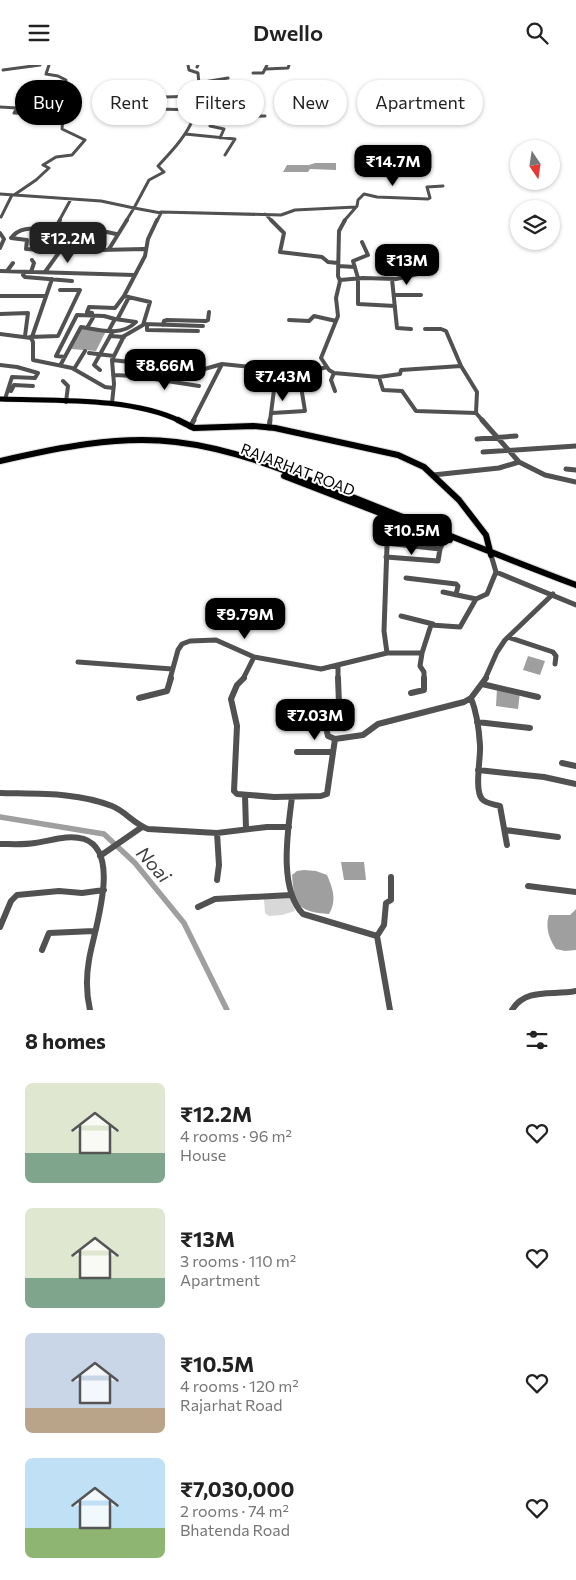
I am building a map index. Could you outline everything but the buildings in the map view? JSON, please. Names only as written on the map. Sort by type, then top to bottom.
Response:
[{"type":"main road","points":[[5,399],[112,403],[165,415],[190,427],[202,429],[269,428],[392,453],[416,461],[433,475],[475,519],[486,535],[491,554]]},
{"type":"main road","points":[[0,463],[58,447],[106,441],[168,442],[200,446],[244,457],[446,536]]},
{"type":"main road","name":"RAJARHAT ROAD","points":[[0,463],[52,451],[98,444],[132,443],[177,446],[210,451],[241,459],[388,517],[446,536],[576,586]]},
{"type":"street","points":[[3,70],[40,65]]},
{"type":"street","points":[[49,65],[46,74],[58,75],[66,80]]},
{"type":"street","points":[[188,65],[189,71],[198,73],[198,80]]},
{"type":"street","points":[[253,73],[263,73],[266,67],[288,69],[289,65]]},
{"type":"street","points":[[212,80],[228,77]]},
{"type":"street","points":[[0,107],[15,108]]},
{"type":"street","points":[[1,217],[13,195],[37,179],[49,168],[43,165],[56,157],[72,155],[85,140],[62,129],[62,125]]},
{"type":"street","points":[[109,249],[116,233],[127,221],[149,180],[164,172],[158,166],[173,152],[190,125]]},
{"type":"street","points":[[210,126],[224,129],[220,138]]},
{"type":"street","points":[[185,134],[235,140],[225,155]]},
{"type":"street","points":[[442,186],[427,187],[430,198],[428,199],[377,197],[363,194],[358,200],[356,207],[345,219],[340,231],[338,264],[340,279],[337,294],[338,316],[322,360],[334,373],[379,377],[400,374],[401,370],[461,366]]},
{"type":"street","points":[[2,195],[107,202],[161,212],[281,215],[295,210],[356,207]]},
{"type":"street","points":[[11,238],[15,232],[21,229],[54,230],[71,199]]},
{"type":"street","points":[[93,315],[87,312],[89,307],[115,308],[124,296],[144,256],[144,249],[161,212]]},
{"type":"street","points":[[265,214],[284,233],[280,252],[321,257],[328,262],[354,267]]},
{"type":"street","points":[[57,227],[89,228],[116,233]]},
{"type":"street","points":[[0,233],[3,238],[0,248]]},
{"type":"street","points":[[3,238],[27,240],[25,248],[27,249],[24,254]]},
{"type":"street","points":[[362,242],[368,255],[353,261],[358,278],[359,304],[395,306]]},
{"type":"street","points":[[27,249],[60,251],[144,249]]},
{"type":"street","points":[[40,280],[60,251]]},
{"type":"street","points":[[31,272],[34,263],[32,260]]},
{"type":"street","points":[[7,271],[12,263]]},
{"type":"street","points":[[0,271],[134,275]]},
{"type":"street","points":[[340,279],[392,279],[431,271]]},
{"type":"street","points":[[24,272],[23,276],[40,280],[72,281]]},
{"type":"street","points":[[29,337],[52,279]]},
{"type":"street","points":[[392,279],[398,328],[411,329]]},
{"type":"street","points":[[0,334],[29,337],[58,336],[80,290],[60,290],[66,281]]},
{"type":"street","points":[[394,295],[421,295]]},
{"type":"street","points":[[0,296],[45,296]]},
{"type":"street","points":[[124,296],[150,302],[146,324],[147,330],[198,331]]},
{"type":"street","points":[[100,370],[94,365],[129,297]]},
{"type":"street","points":[[163,325],[164,321],[167,320],[206,321],[208,320],[209,312]]},
{"type":"street","points":[[0,314],[28,313],[29,337],[33,343],[33,360],[74,369],[104,387],[113,389]]},
{"type":"street","points":[[61,365],[81,327],[125,332],[133,327],[136,322],[93,315],[77,315],[56,356],[65,357]]},
{"type":"street","points":[[87,328],[93,315]]},
{"type":"street","points":[[289,320],[309,321],[314,316],[336,321]]},
{"type":"street","points":[[112,403],[113,358],[124,337],[146,324],[203,326]]},
{"type":"street","points":[[425,329],[445,331],[461,366],[477,392],[476,413],[519,462],[545,475],[576,482]]},
{"type":"street","points":[[110,336],[124,337]]},
{"type":"street","points":[[74,369],[87,352],[145,364],[200,370],[222,363],[260,368],[270,373],[299,374],[327,367]]},
{"type":"street","points":[[190,427],[222,363]]},
{"type":"street","points":[[134,377],[145,364]]},
{"type":"street","points":[[0,365],[17,367],[38,373],[35,378],[12,377],[5,399]]},
{"type":"street","points":[[176,383],[189,369]]},
{"type":"street","points":[[334,373],[331,380],[336,391]]},
{"type":"street","points":[[272,413],[306,410],[299,374]]},
{"type":"street","points":[[113,375],[199,386]]},
{"type":"street","points":[[379,377],[384,390],[402,391],[416,411],[476,413]]},
{"type":"street","points":[[63,381],[68,386],[66,402]]},
{"type":"street","points":[[269,428],[274,382],[300,382]]},
{"type":"street","points":[[5,399],[14,385],[34,386]]},
{"type":"street","points":[[477,439],[516,436]]},
{"type":"street","points":[[483,452],[508,449],[576,447]]},
{"type":"street","points":[[433,475],[499,468],[519,462]]},
{"type":"street","points":[[566,469],[576,470]]},
{"type":"street","points":[[387,653],[384,631],[388,517]]},
{"type":"street","points":[[386,557],[438,561],[440,549],[446,536]]},
{"type":"street","points":[[386,543],[440,549]]},
{"type":"street","points":[[443,592],[476,599],[487,594],[496,572],[491,554]]},
{"type":"street","points":[[496,572],[576,605]]},
{"type":"street","points":[[406,578],[456,583],[458,586],[456,595]]},
{"type":"street","points":[[338,666],[339,703],[330,710],[326,729],[328,736],[335,739],[363,735],[378,723],[460,703],[471,698],[482,683],[491,668],[497,651],[508,637],[553,594]]},
{"type":"street","points":[[401,616],[433,624],[460,627],[476,599]]},
{"type":"street","points":[[411,693],[424,690],[424,671],[420,665],[430,625],[433,624]]},
{"type":"street","points":[[508,637],[552,652],[556,656],[555,664]]},
{"type":"street","points":[[139,698],[166,692],[178,650],[182,644],[190,641],[219,641],[254,657],[311,668],[329,669],[366,657],[387,653],[422,653]]},
{"type":"street","points":[[254,657],[246,676],[237,685],[230,702],[237,726],[234,790],[237,794],[274,797],[327,794],[335,739]]},
{"type":"street","points":[[78,662],[172,669]]},
{"type":"street","points":[[482,683],[538,697]]},
{"type":"street","points":[[471,698],[476,710],[480,757],[478,770],[480,797],[483,801],[499,805],[507,845]]},
{"type":"street","points":[[477,722],[530,728]]},
{"type":"street","points":[[297,752],[333,752]]},
{"type":"street","points":[[562,763],[576,766]]},
{"type":"street","points":[[478,770],[544,777],[576,784]]},
{"type":"street","points":[[0,793],[65,795],[104,804],[119,809],[142,827],[217,833],[246,829],[289,827]]},
{"type":"street","points":[[245,795],[246,829]]},
{"type":"street","points":[[292,797],[288,861],[291,895],[298,910],[304,914],[377,936]]},
{"type":"street","points":[[100,855],[132,836],[142,827]]},
{"type":"street","points":[[504,830],[558,837]]},
{"type":"street","points":[[217,833],[219,865],[217,880]]},
{"type":"street","points":[[0,844],[24,844],[75,838],[89,842],[100,855],[104,870],[104,890],[94,931],[88,972],[87,991],[90,1010]]},
{"type":"street","points":[[390,1010],[377,936],[384,925],[386,903],[391,900],[391,877]]},
{"type":"street","points":[[528,886],[539,886],[576,893]]},
{"type":"street","points":[[0,927],[12,899],[17,895],[59,891],[82,893],[104,890]]},
{"type":"street","points":[[198,907],[215,899],[291,895]]},
{"type":"street","points":[[42,950],[50,933],[94,931]]},
{"type":"street","points":[[512,1010],[515,1002],[524,996],[546,993],[566,994],[576,991]]},
{"type":"shaded area","points":[[315,163],[336,163],[336,170],[310,169],[308,172],[283,172],[287,165],[309,165]]},
{"type":"shaded area","points":[[82,328],[106,331],[96,351],[71,349]]},
{"type":"shaded area","points":[[528,656],[545,661],[540,675],[523,670]]},
{"type":"shaded area","points":[[497,688],[520,692],[518,709],[496,706]]},
{"type":"shaded area","points":[[341,862],[364,862],[366,880],[344,880]]},
{"type":"shaded area","points":[[297,871],[316,871],[327,875],[333,895],[333,904],[329,914],[304,909],[296,900],[292,875]]},
{"type":"shaded area","points":[[290,897],[295,911],[269,916],[265,913],[264,899]]},
{"type":"shaded area","points":[[576,909],[576,950],[565,951],[556,949],[548,933],[549,915],[570,915]]},
{"type":"waterway","name":"Noai","points":[[0,817],[104,834],[135,863],[184,923],[227,1010]]}]
